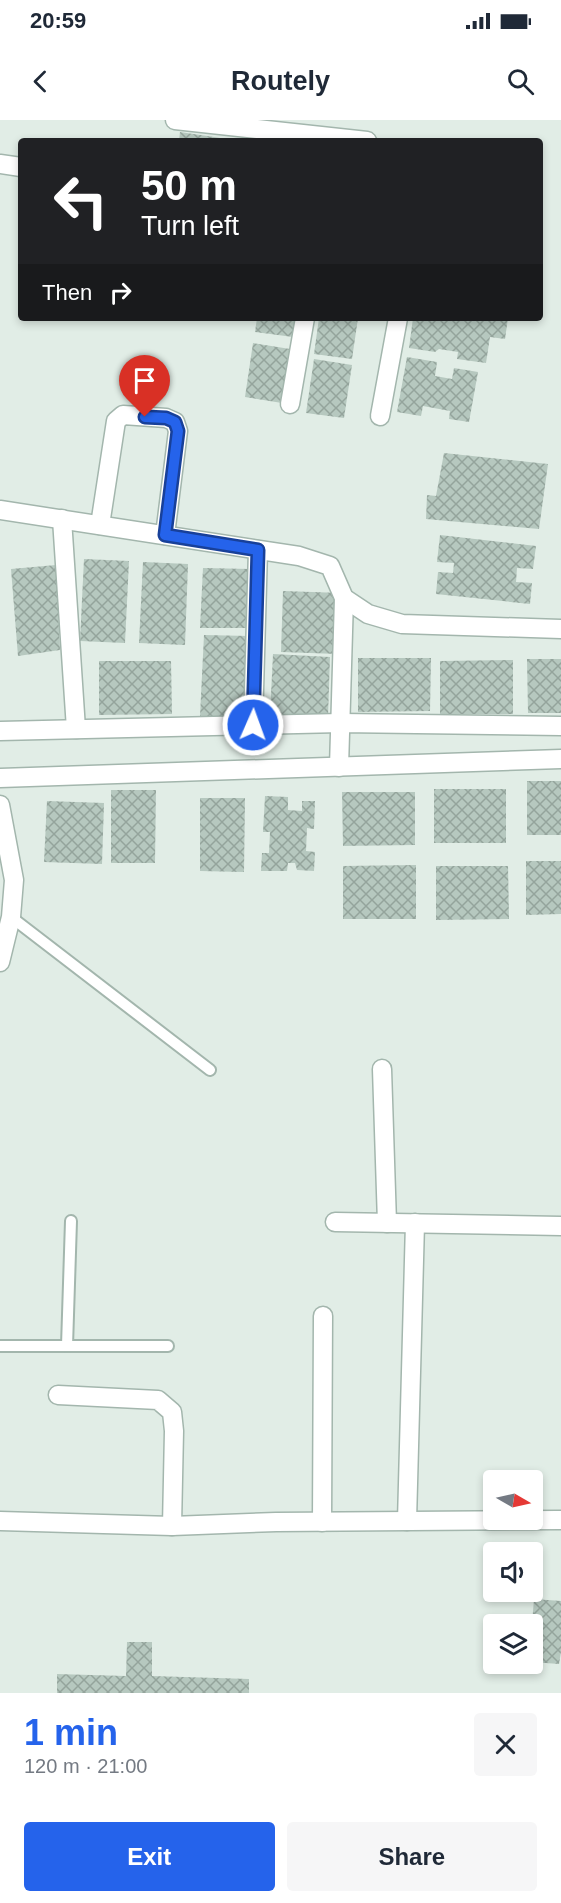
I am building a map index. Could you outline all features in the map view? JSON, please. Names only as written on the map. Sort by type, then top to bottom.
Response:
[{"type":"street","points":[[176,120],[342,138]]},
{"type":"street","points":[[0,164],[18,167]]},
{"type":"street","points":[[290,404],[304,321]]},
{"type":"street","points":[[380,416],[397,321]]},
{"type":"street","points":[[100,525],[116,421],[123,416],[166,418],[175,422],[178,431],[165,535]]},
{"type":"street","points":[[0,510],[299,556],[330,566],[344,598],[339,767]]},
{"type":"street","points":[[62,519],[76,729]]},
{"type":"street","points":[[253,725],[258,550]]},
{"type":"street","points":[[344,598],[368,614],[402,624],[561,629]]},
{"type":"street","points":[[0,731],[341,723],[561,726]]},
{"type":"street","points":[[0,778],[561,759]]},
{"type":"street","points":[[0,962],[11,917],[14,880],[1,816]]},
{"type":"street","points":[[381,1069],[387,1222]]},
{"type":"street","points":[[336,1222],[561,1226]]},
{"type":"street","points":[[407,1521],[415,1223]]},
{"type":"street","points":[[322,1522],[323,1316]]},
{"type":"street","points":[[58,1395],[158,1400],[172,1412],[174,1431],[172,1526]]},
{"type":"street","points":[[0,1521],[172,1526],[561,1520]]},
{"type":"lane","points":[[11,917],[210,1070]]},
{"type":"lane","points":[[67,1346],[71,1221]]},
{"type":"lane","points":[[0,1346],[168,1346]]},
{"type":"building","points":[[180,132],[220,138],[179,138]]},
{"type":"building","points":[[257,321],[295,321],[293,337],[255,332]]},
{"type":"building","points":[[319,321],[358,321],[352,359],[314,354]]},
{"type":"building","points":[[413,321],[508,321],[505,339],[490,337],[486,363],[457,359],[458,352],[439,349],[435,352],[409,348]]},
{"type":"building","points":[[253,343],[290,349],[282,403],[245,397]]},
{"type":"building","points":[[407,357],[437,362],[435,376],[452,379],[454,368],[478,372],[469,422],[449,419],[450,411],[423,406],[421,416],[397,412]]},
{"type":"building","points":[[314,359],[352,365],[344,418],[306,413]]},
{"type":"building","points":[[444,453],[548,464],[539,529],[426,519],[427,495],[436,496]]},
{"type":"building","points":[[440,535],[536,546],[533,569],[517,568],[516,582],[532,583],[530,604],[436,594],[438,572],[453,573],[454,563],[437,562]]},
{"type":"building","points":[[84,559],[129,561],[125,643],[80,641]]},
{"type":"building","points":[[143,562],[188,564],[185,645],[139,643]]},
{"type":"building","points":[[56,565],[60,650],[18,656],[11,569]]},
{"type":"building","points":[[203,568],[250,569],[247,628],[200,628]]},
{"type":"building","points":[[283,591],[341,593],[338,654],[281,652]]},
{"type":"building","points":[[204,635],[249,636],[245,718],[200,716]]},
{"type":"building","points":[[273,654],[330,657],[328,717],[270,715]]},
{"type":"building","points":[[358,658],[431,658],[430,711],[358,712]]},
{"type":"building","points":[[527,659],[561,659],[561,713],[528,713]]},
{"type":"building","points":[[513,660],[513,714],[440,714],[440,661]]},
{"type":"building","points":[[99,661],[171,661],[172,714],[99,715]]},
{"type":"building","points":[[527,781],[561,781],[561,835],[527,835]]},
{"type":"building","points":[[434,789],[506,789],[506,843],[434,843]]},
{"type":"building","points":[[111,790],[156,790],[155,863],[111,863]]},
{"type":"building","points":[[342,792],[415,792],[415,845],[343,846]]},
{"type":"building","points":[[265,796],[288,797],[288,810],[302,811],[302,801],[315,801],[314,829],[307,828],[306,851],[315,852],[314,871],[297,870],[295,863],[288,863],[287,871],[261,871],[262,853],[269,853],[270,832],[263,832]]},
{"type":"building","points":[[200,798],[245,798],[244,872],[200,871]]},
{"type":"building","points":[[47,801],[104,803],[102,864],[44,862]]},
{"type":"building","points":[[526,861],[561,861],[561,914],[526,915]]},
{"type":"building","points":[[416,865],[416,919],[343,919],[343,866]]},
{"type":"building","points":[[436,866],[508,866],[509,919],[436,920]]},
{"type":"building","points":[[543,1600],[561,1601],[559,1664],[543,1663],[543,1614],[533,1614],[534,1602],[543,1602]]},
{"type":"building","points":[[127,1642],[152,1642],[152,1676],[249,1679],[249,1693],[57,1693],[57,1674],[126,1676]]},
{"type":"route","points":[[145,417],[166,418],[175,422],[178,431],[165,535],[258,550],[253,725]]}]
